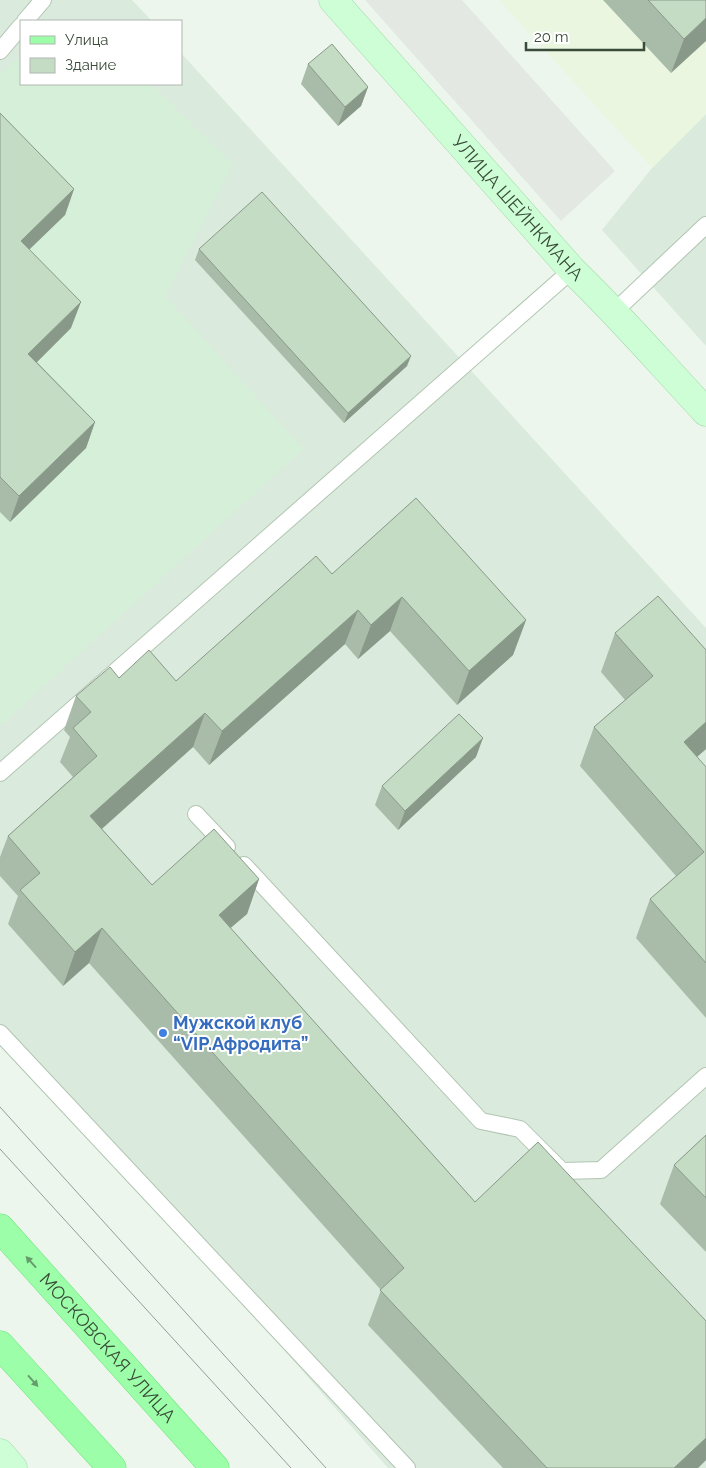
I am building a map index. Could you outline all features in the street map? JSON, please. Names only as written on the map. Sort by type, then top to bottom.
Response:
[{"type":"main road","name":"МОСКОВСКАЯ УЛИЦА","points":[[0,1228],[215,1468]]},
{"type":"main road","points":[[0,1345],[112,1468]]},
{"type":"street","name":"УЛИЦА ШЕЙНКМАНА","points":[[333,0],[572,270],[615,311],[706,412]]},
{"type":"street","points":[[0,1453],[13,1468]]},
{"type":"lane","points":[[26,20],[43,0]]},
{"type":"lane","points":[[0,51],[20,27]]},
{"type":"lane","points":[[615,311],[706,226]]},
{"type":"lane","points":[[0,773],[572,270]]},
{"type":"lane","points":[[196,814],[481,1121],[520,1129],[562,1171],[601,1170],[706,1076]]},
{"type":"lane","points":[[0,1033],[407,1468]]},
{"type":"shaded area","points":[[0,0],[132,0],[151,20],[20,20],[20,85],[182,85],[182,54],[706,628],[706,1468],[388,1468],[0,1028]]},
{"type":"shaded area","points":[[365,0],[462,0],[615,171],[561,221]]},
{"type":"shaded area","points":[[499,0],[706,0],[706,114],[652,168]]},
{"type":"shaded area","points":[[20,56],[20,85],[152,85],[233,165],[165,296],[303,449],[0,726],[0,74]]},
{"type":"shaded area","points":[[706,114],[706,346],[602,230],[652,168]]},
{"type":"building","points":[[648,0],[706,0],[706,18],[684,39]]},
{"type":"building","points":[[332,44],[368,87],[345,107],[308,64]]},
{"type":"building","points":[[0,113],[74,189],[21,241],[81,302],[28,354],[95,422],[19,496],[0,477]]},
{"type":"building","points":[[262,192],[411,356],[348,413],[199,249]]},
{"type":"building","points":[[416,498],[526,620],[469,671],[402,597],[371,625],[358,610],[222,731],[205,713],[90,816],[152,885],[214,829],[259,879],[219,915],[475,1202],[538,1142],[706,1321],[706,1438],[674,1468],[547,1468],[380,1290],[404,1268],[102,928],[75,952],[20,890],[40,873],[8,836],[97,756],[73,728],[91,712],[76,696],[110,667],[119,678],[149,650],[176,681],[316,556],[332,574]]},
{"type":"building","points":[[658,596],[706,650],[706,722],[684,742],[706,767],[706,963],[650,899],[704,852],[594,727],[653,676],[615,633]]},
{"type":"building","points":[[459,714],[483,738],[405,811],[382,786]]},
{"type":"building","points":[[706,1135],[706,1198],[674,1165]]},
{"type":"tram line","points":[[0,1107],[326,1468]]},
{"type":"tram line","points":[[0,1149],[291,1468]]},
{"type":"place","name":"Мужской клуб “VIP.Афродита”","points":[[163,1033]]}]
